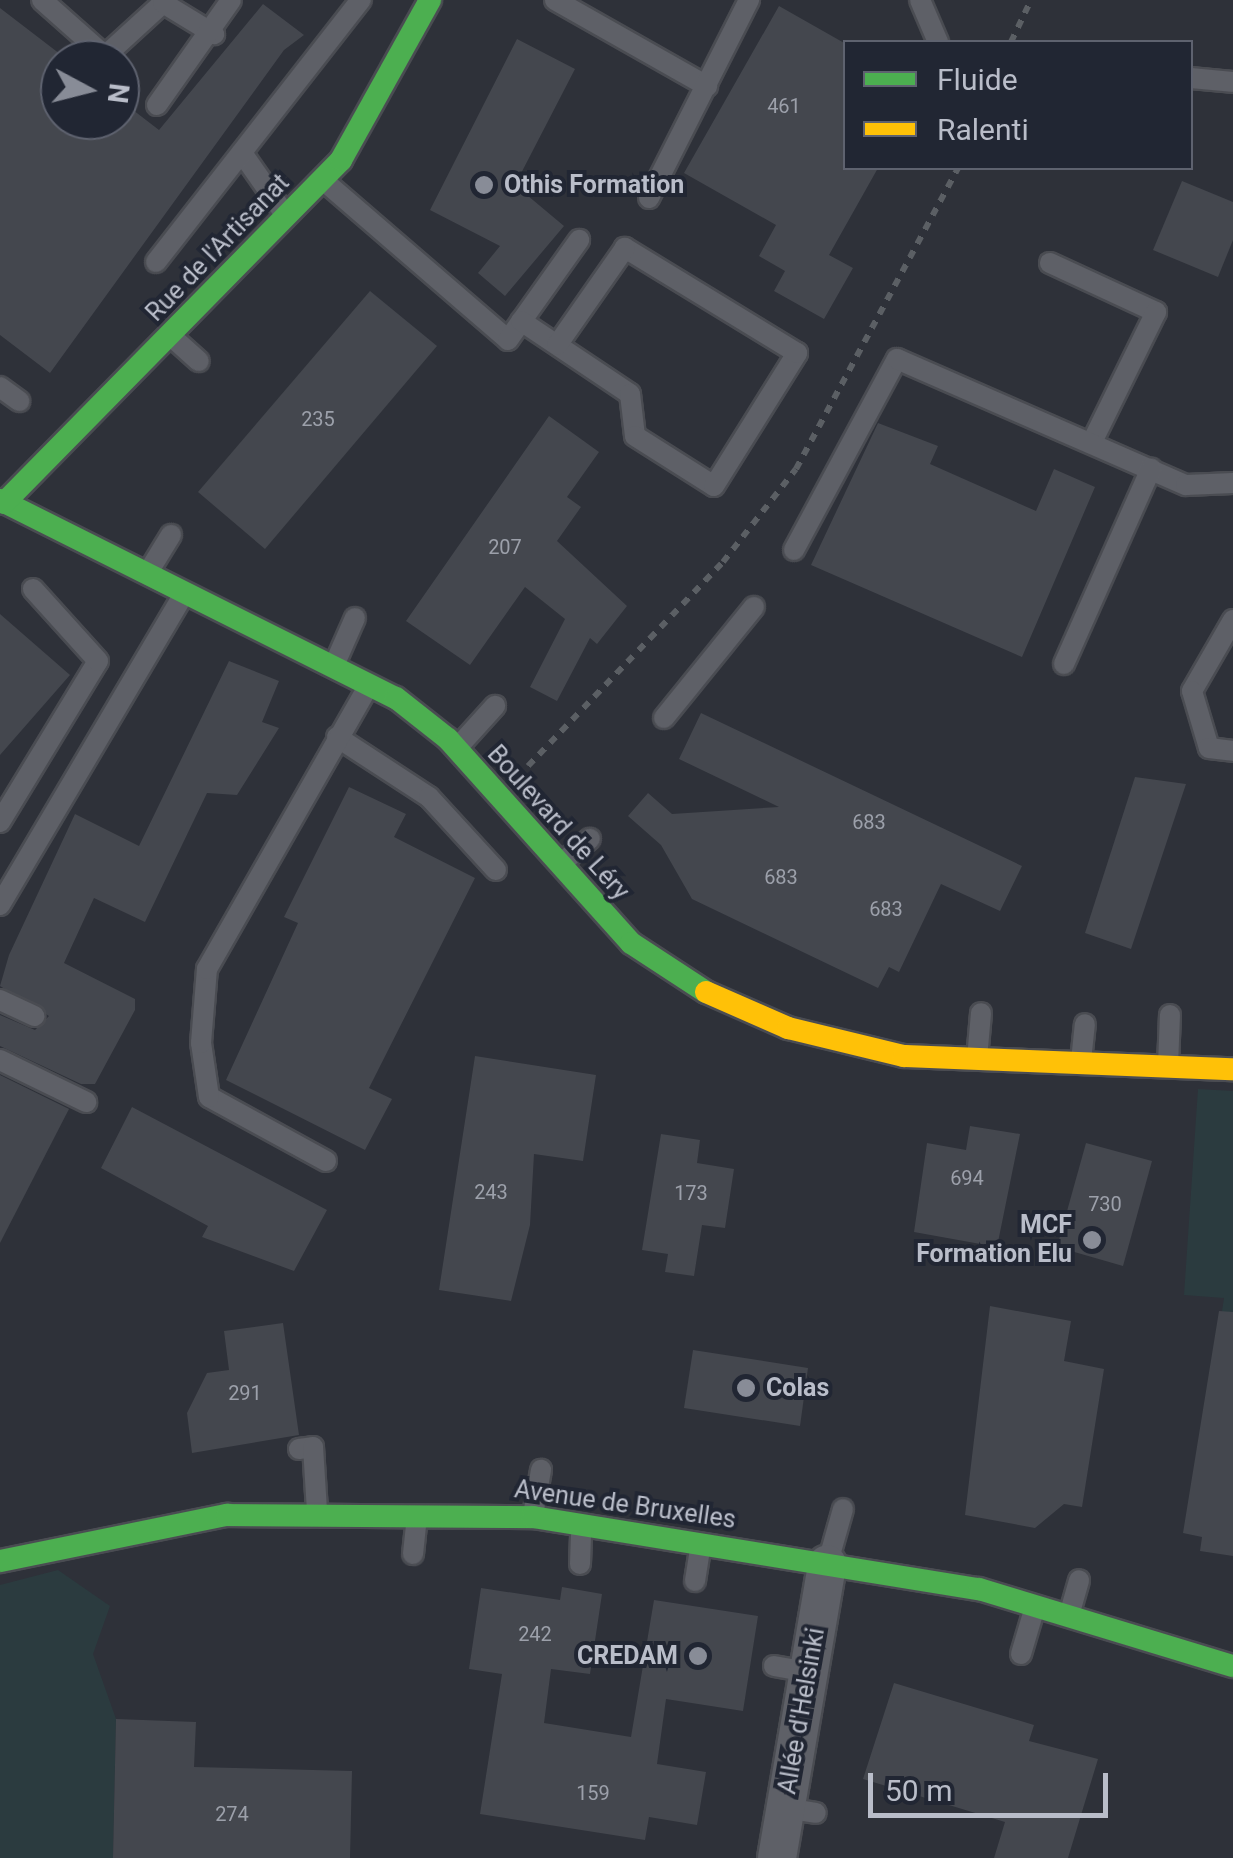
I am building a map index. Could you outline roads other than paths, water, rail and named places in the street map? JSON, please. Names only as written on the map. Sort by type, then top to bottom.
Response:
[{"type":"street","name":"Rue de l'Artisanat","points":[[2,501],[322,180],[374,106],[427,1]]},
{"type":"street","name":"Boulevard de Léry","points":[[2,501],[146,576],[336,661],[370,682],[456,750],[555,869],[631,943],[713,997],[788,1028],[904,1056],[976,1061],[1004,1073],[1080,1065],[1166,1078],[1233,1070]]},
{"type":"street","name":"Avenue de Bruxelles","points":[[0,1561],[227,1516],[317,1510],[533,1517],[827,1564],[1036,1604],[1150,1636],[1233,1666]]},
{"type":"street","name":"Allée d'Helsinki","points":[[771,1849],[801,1810],[783,1759],[791,1669],[827,1564]]},
{"type":"lane","points":[[42,0],[105,56],[163,4],[214,34]]},
{"type":"lane","points":[[157,105],[214,34],[231,0]]},
{"type":"lane","points":[[156,262],[361,0]]},
{"type":"lane","points":[[555,0],[707,86]]},
{"type":"lane","points":[[649,198],[750,0]]},
{"type":"lane","points":[[920,0],[937,40]]},
{"type":"lane","points":[[1193,78],[1233,82]]},
{"type":"lane","points":[[374,106],[399,121]]},
{"type":"lane","points":[[242,153],[287,218]]},
{"type":"lane","points":[[322,180],[508,340],[579,240]]},
{"type":"lane","points":[[522,322],[630,394],[634,436],[714,486],[796,353],[626,248],[557,345]]},
{"type":"lane","points":[[1050,263],[1156,312],[1092,442]]},
{"type":"lane","points":[[170,336],[199,361]]},
{"type":"lane","points":[[794,550],[897,359],[1186,485],[1233,483]]},
{"type":"lane","points":[[0,386],[20,401]]},
{"type":"lane","points":[[1064,664],[1151,469]]},
{"type":"lane","points":[[146,576],[171,535]]},
{"type":"lane","points":[[0,822],[98,660],[33,588]]},
{"type":"lane","points":[[0,905],[184,593]]},
{"type":"lane","points":[[664,718],[754,607]]},
{"type":"lane","points":[[336,661],[355,618]]},
{"type":"lane","points":[[1233,620],[1192,691],[1209,748],[1233,751]]},
{"type":"lane","points":[[326,1161],[209,1097],[201,1043],[207,968],[370,682]]},
{"type":"lane","points":[[456,750],[495,706]]},
{"type":"lane","points":[[337,737],[429,797],[496,870]]},
{"type":"lane","points":[[555,869],[590,839]]},
{"type":"lane","points":[[0,1000],[35,1016]]},
{"type":"lane","points":[[976,1061],[981,1013]]},
{"type":"lane","points":[[1166,1078],[1170,1015]]},
{"type":"lane","points":[[1080,1065],[1084,1024]]},
{"type":"lane","points":[[0,1060],[86,1102]]},
{"type":"lane","points":[[299,1449],[314,1448],[317,1510]]},
{"type":"lane","points":[[533,1517],[541,1470]]},
{"type":"lane","points":[[827,1564],[842,1509]]},
{"type":"lane","points":[[413,1554],[417,1512]]},
{"type":"lane","points":[[580,1564],[581,1524]]},
{"type":"lane","points":[[695,1581],[702,1543]]},
{"type":"lane","points":[[1070,1612],[1079,1580]]},
{"type":"lane","points":[[1021,1654],[1036,1604]]},
{"type":"lane","points":[[1140,1672],[1150,1636]]},
{"type":"place","name":"Othis Formation","points":[[484,185]]},
{"type":"place","name":"MCF Formation Elu","points":[[1092,1240]]},
{"type":"place","name":"Colas","points":[[746,1388]]},
{"type":"place","name":"CREDAM","points":[[698,1656]]}]
